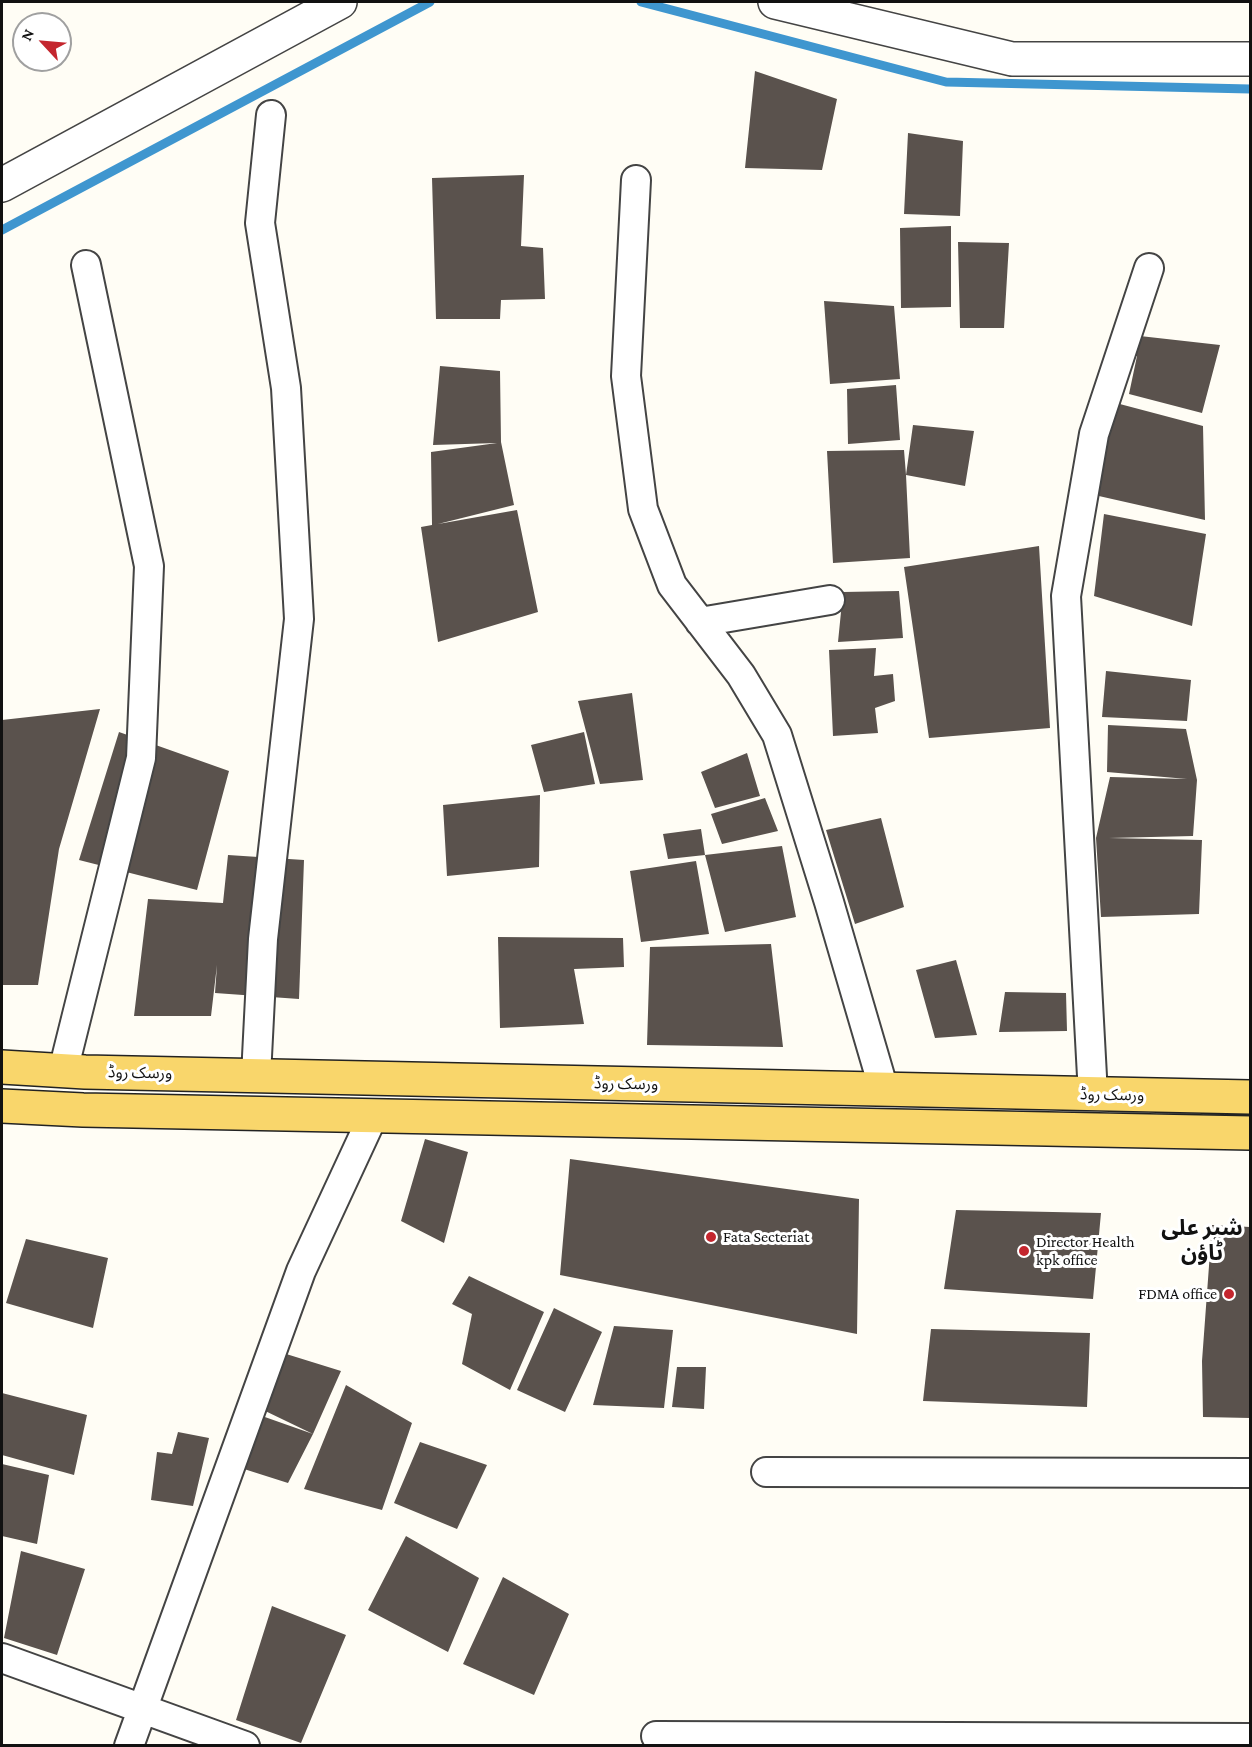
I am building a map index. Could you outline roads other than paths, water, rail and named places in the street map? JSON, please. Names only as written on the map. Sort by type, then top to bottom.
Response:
[{"type":"main road","name":"ورسک روڈ","points":[[2,1067],[157,1074],[1251,1097]]},
{"type":"main road","points":[[157,1074],[158,1112]]},
{"type":"main road","points":[[2,1106],[158,1112],[1251,1133]]},
{"type":"street","points":[[2,185],[340,2]]},
{"type":"street","points":[[775,2],[1011,59],[1251,59]]},
{"type":"street","points":[[256,1076],[263,939],[299,619],[286,388],[260,223],[271,115]]},
{"type":"street","points":[[636,180],[626,376],[643,509],[672,585],[741,675],[777,735],[884,1090]]},
{"type":"street","points":[[63,1071],[141,758],[149,566],[86,265]]},
{"type":"street","points":[[1093,1095],[1066,596],[1094,434],[1149,268]]},
{"type":"street","points":[[700,622],[830,600]]},
{"type":"street","points":[[129,1746],[302,1271],[373,1116]]},
{"type":"street","points":[[766,1472],[1251,1473]]},
{"type":"street","points":[[2,1658],[244,1746]]},
{"type":"street","points":[[656,1737],[1251,1738]]},
{"type":"waterway","points":[[2,230],[430,2]]},
{"type":"waterway","points":[[641,2],[946,82],[1250,89]]},
{"type":"place","name":"Fata Secteriat","points":[[711,1237]]},
{"type":"place","name":"Director Health kpk office","points":[[1024,1251]]},
{"type":"place","name":"FDMA office","points":[[1229,1294]]},
{"type":"district","name":"شیر علی ٹاؤن","points":[[1202,1240]]}]
